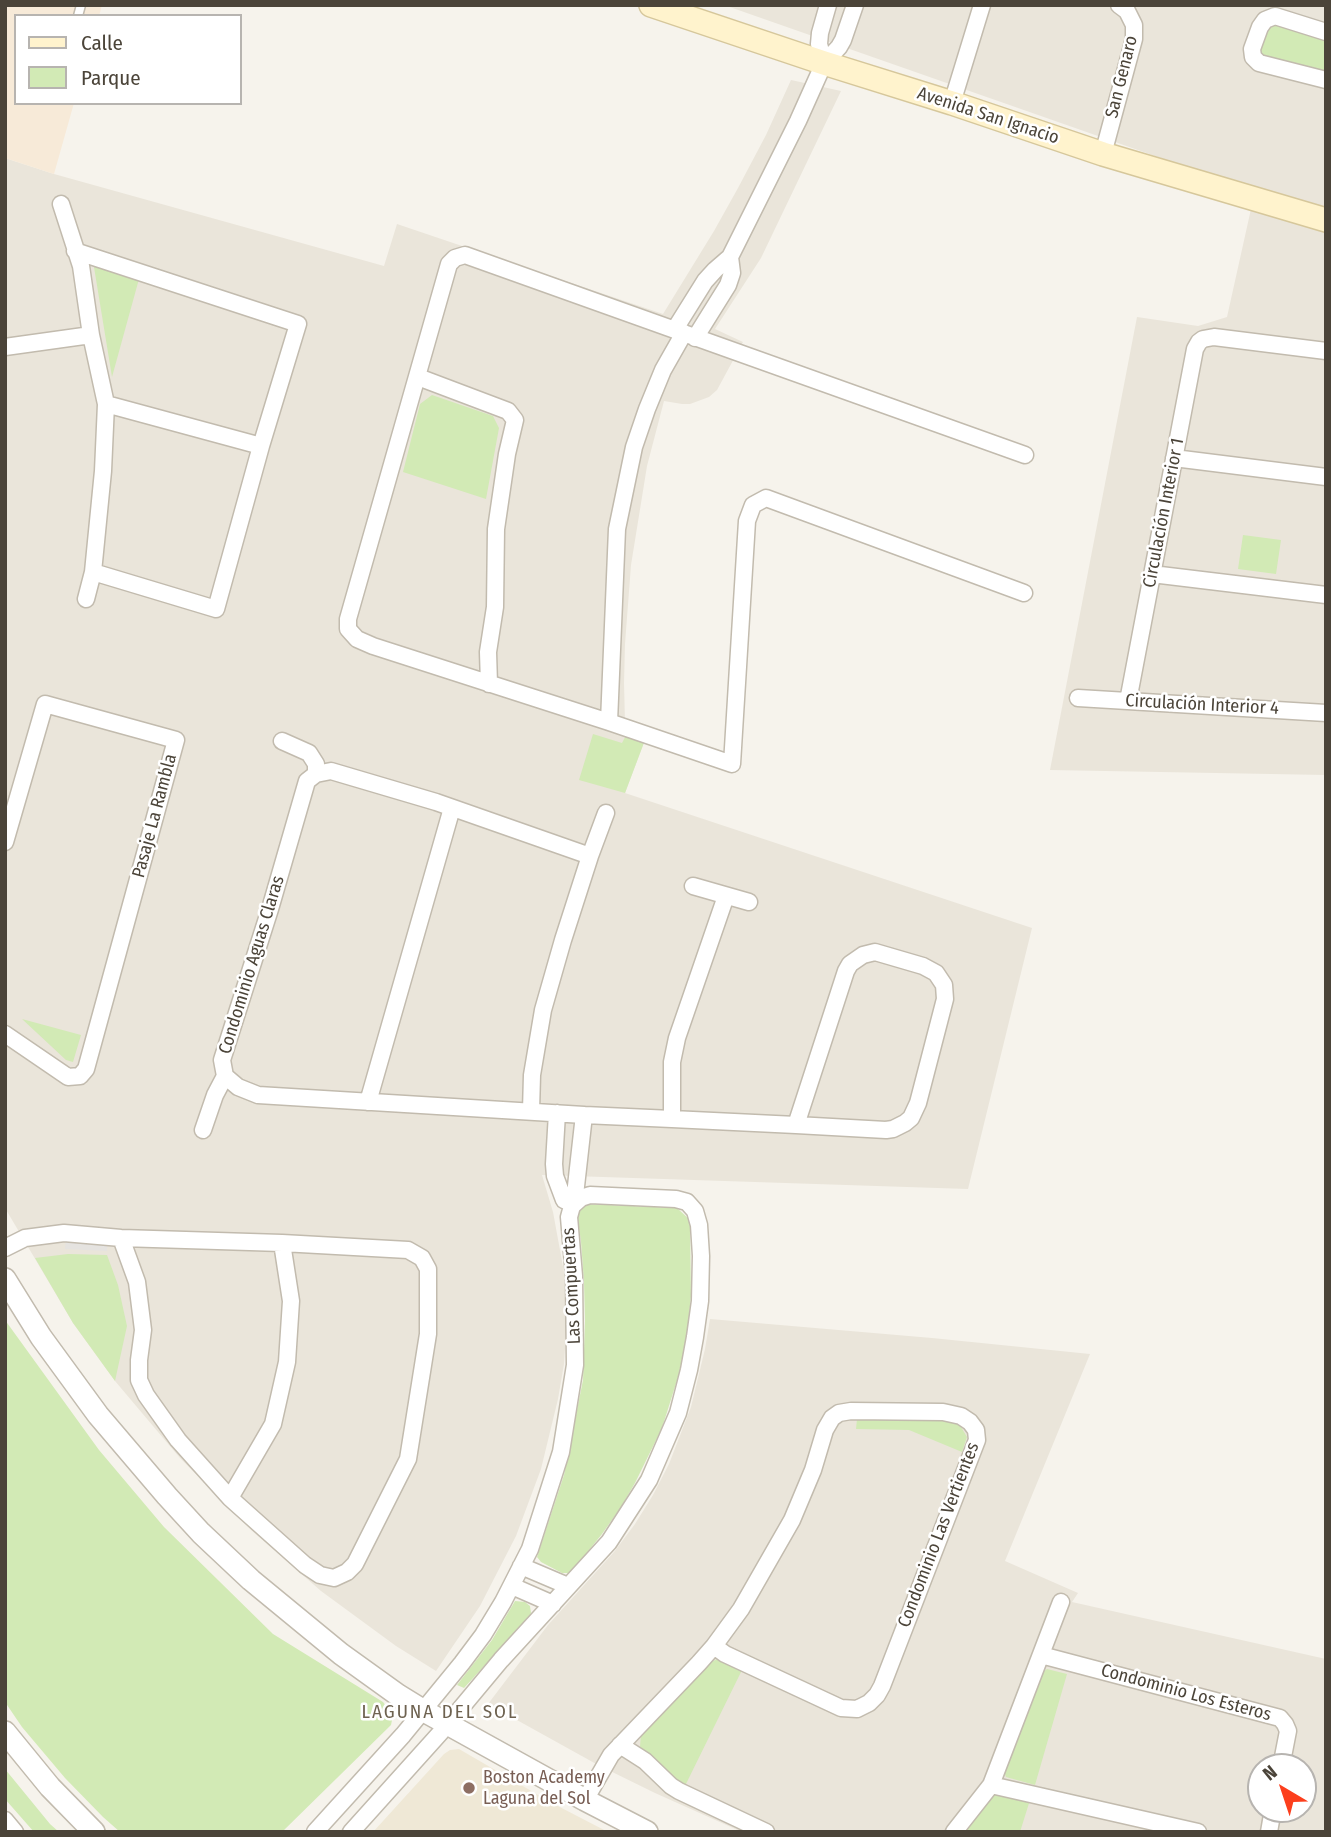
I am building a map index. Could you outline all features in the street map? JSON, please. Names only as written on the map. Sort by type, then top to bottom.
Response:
[{"type":"main road","name":"Avenida San Ignacio","points":[[652,5],[698,13],[824,63],[1103,154],[1326,220]]},
{"type":"street","points":[[824,63],[819,44],[828,5]]},
{"type":"street","points":[[609,722],[617,529],[634,447],[646,408],[663,370],[685,333],[705,281],[730,257],[824,63],[843,40],[855,5]]},
{"type":"street","points":[[952,103],[982,5]]},
{"type":"street","name":"San Genaro","points":[[1103,154],[1135,39],[1134,25],[1127,11],[1119,5]]},
{"type":"street","points":[[1326,32],[1275,16],[1265,20],[1260,27],[1252,49],[1253,57],[1259,63],[1326,80]]},
{"type":"street","points":[[61,204],[81,266],[91,335],[106,404],[103,471],[93,572],[86,599]]},
{"type":"street","points":[[75,251],[298,324],[216,609],[93,572]]},
{"type":"street","points":[[1024,593],[766,498],[753,505],[747,521],[732,764],[373,646],[357,639],[348,629],[348,619],[449,264],[465,254],[1025,455]]},
{"type":"street","points":[[5,347],[91,335]]},
{"type":"street","name":"Circulación Interior 1","points":[[1128,701],[1195,349],[1203,339],[1214,337],[1326,351]]},
{"type":"street","points":[[418,377],[508,411],[515,420],[496,529],[495,607],[488,652],[489,684]]},
{"type":"street","points":[[106,404],[261,446]]},
{"type":"street","points":[[1174,458],[1326,477]]},
{"type":"street","points":[[1152,575],[1326,594]]},
{"type":"street","name":"Circulación Interior 4","points":[[1078,698],[1326,713]]},
{"type":"street","name":"Pasaje La Rambla","points":[[5,842],[45,704],[176,740],[86,1069],[76,1077],[68,1077],[5,1034]]},
{"type":"street","points":[[282,741],[309,753],[316,764],[316,774],[331,771],[452,808],[590,856]]},
{"type":"street","name":"Condominio Aguas Claras","points":[[316,774],[307,781],[222,1060],[225,1076],[238,1087],[258,1095],[584,1115],[887,1130],[899,1127],[911,1118],[918,1103],[945,999],[944,985],[936,973],[923,966],[875,952],[863,955],[850,964],[796,1125]]},
{"type":"street","points":[[368,1102],[452,808]]},
{"type":"street","points":[[531,1111],[532,1075],[543,1010],[590,856],[606,813]]},
{"type":"street","points":[[693,886],[749,902]]},
{"type":"street","points":[[672,1119],[672,1062],[677,1038],[726,896]]},
{"type":"street","points":[[203,1130],[211,1104],[225,1076]]},
{"type":"street","points":[[557,1113],[555,1176],[564,1200],[574,1204],[584,1115]]},
{"type":"street","name":"Las Compuertas","points":[[315,1832],[424,1711],[483,1635],[530,1549],[561,1452],[575,1365],[575,1276],[570,1208],[590,1195],[681,1199],[692,1206],[697,1217],[701,1256],[699,1301],[684,1391],[669,1436],[649,1480],[599,1554],[501,1660],[449,1724],[351,1832]]},
{"type":"street","points":[[5,1248],[25,1238],[64,1233],[121,1238],[408,1250],[422,1258],[428,1269],[428,1334],[408,1459],[355,1564],[347,1572],[334,1578],[305,1566],[230,1498],[178,1440],[146,1395],[139,1380],[143,1330],[137,1282],[121,1238]]},
{"type":"street","points":[[230,1498],[273,1424],[287,1362],[290,1301],[282,1243]]},
{"type":"street","points":[[5,1279],[41,1336],[98,1415],[201,1533],[251,1580],[369,1675],[424,1711],[647,1832]]},
{"type":"street","name":"Condominio Las Vertientes","points":[[585,1800],[609,1758],[714,1646],[752,1591],[792,1520],[813,1470],[825,1430],[832,1418],[839,1413],[851,1411],[943,1412],[956,1414],[970,1422],[977,1434],[976,1440],[882,1686],[869,1703],[857,1709],[841,1708],[725,1654],[714,1646]]},
{"type":"street","points":[[521,1566],[568,1586]]},
{"type":"street","points":[[512,1586],[553,1604]]},
{"type":"street","points":[[954,1832],[991,1785],[1060,1602]]},
{"type":"street","name":"Condominio Los Esteros","points":[[1041,1655],[1280,1718],[1288,1731],[1284,1753]]},
{"type":"street","points":[[5,1732],[50,1787],[94,1832]]},
{"type":"street","points":[[620,1745],[645,1761],[679,1791],[766,1832]]},
{"type":"street","points":[[991,1785],[1198,1832]]},
{"type":"street","points":[[5,1820],[15,1832]]},
{"type":"shaded area","points":[[5,5],[102,5],[100,14],[14,14],[14,105],[73,105],[54,174],[5,158]]},
{"type":"shaded area","points":[[724,5],[1326,5],[1326,775],[1050,770],[1137,317],[1198,326],[1227,317],[1255,191]]},
{"type":"shaded area","points":[[791,80],[841,91],[761,258],[715,329],[743,342],[717,390],[709,397],[690,404],[664,401],[647,466],[631,565],[624,683],[625,722],[648,732],[625,793],[1032,928],[968,1189],[542,1175],[553,1212],[564,1272],[566,1333],[558,1399],[541,1469],[516,1536],[480,1606],[436,1671],[396,1646],[321,1591],[251,1530],[180,1458],[115,1381],[73,1323],[5,1208],[5,158],[384,266],[397,224],[663,314],[738,188]]},
{"type":"shaded area","points":[[66,1236],[108,1238],[107,1251],[65,1249]]},
{"type":"shaded area","points":[[710,1319],[1090,1354],[1005,1561],[1078,1593],[1072,1602],[1326,1659],[1326,1832],[742,1832],[598,1765],[488,1704],[548,1625],[614,1552],[635,1524],[669,1464],[691,1407]]},
{"type":"shaded area","name":"Boston Academy Laguna del Sol","points":[[459,1749],[608,1832],[373,1832],[444,1754]]},
{"type":"green space","points":[[1265,20],[1326,33],[1326,80],[1259,63],[1260,27]]},
{"type":"green space","points":[[93,261],[139,279],[112,377]]},
{"type":"green space","points":[[432,395],[493,416],[499,428],[486,499],[403,472],[420,404]]},
{"type":"green space","points":[[1243,535],[1281,540],[1276,574],[1238,569]]},
{"type":"green space","points":[[631,726],[648,732],[625,793],[579,780],[593,734],[622,743]]},
{"type":"green space","points":[[22,1019],[81,1035],[73,1062],[66,1060]]},
{"type":"green space","points":[[586,1204],[677,1208],[690,1220],[691,1296],[679,1374],[662,1428],[621,1507],[573,1570],[562,1573],[537,1557],[564,1475],[583,1380],[584,1282],[577,1213]]},
{"type":"green space","points":[[68,1254],[107,1255],[118,1285],[127,1326],[115,1381],[73,1323],[35,1258]]},
{"type":"green space","points":[[5,1320],[99,1450],[164,1527],[273,1634],[383,1702],[393,1715],[391,1725],[282,1832],[120,1832],[65,1778],[22,1727],[5,1702]]},
{"type":"green space","points":[[857,1419],[954,1421],[967,1437],[962,1452],[909,1430],[856,1429]]},
{"type":"green space","points":[[515,1601],[525,1602],[530,1606],[529,1617],[464,1688],[457,1685],[492,1640]]},
{"type":"green space","points":[[718,1659],[742,1670],[684,1788],[642,1751],[641,1734],[708,1663]]},
{"type":"green space","points":[[1047,1669],[1067,1674],[1035,1785],[1006,1777],[1002,1766],[1039,1675]]},
{"type":"green space","points":[[5,1769],[59,1832],[34,1832],[5,1799]]},
{"type":"green space","points":[[995,1791],[1030,1800],[1020,1832],[963,1832]]},
{"type":"place","name":"Boston Academy Laguna del Sol","points":[[469,1788]]},
{"type":"district","name":"LAGUNA DEL SOL","points":[[440,1713]]}]
